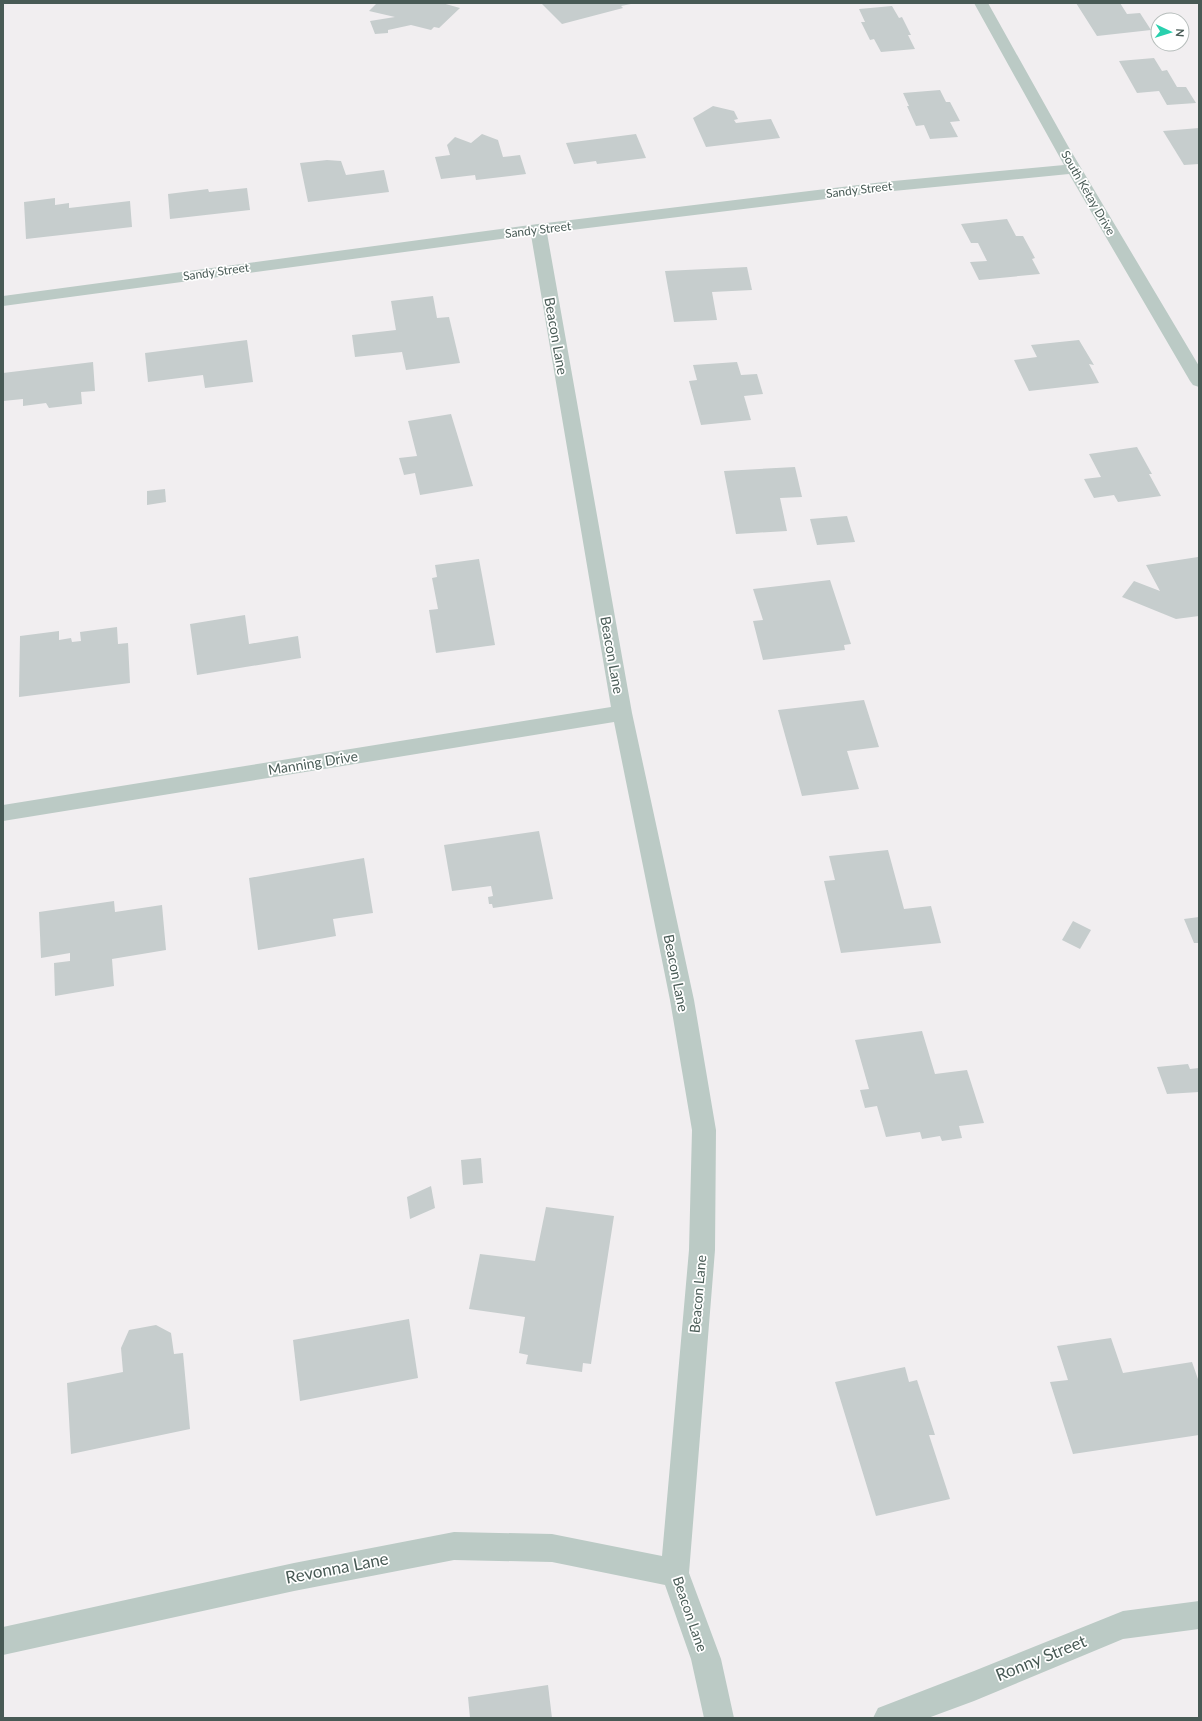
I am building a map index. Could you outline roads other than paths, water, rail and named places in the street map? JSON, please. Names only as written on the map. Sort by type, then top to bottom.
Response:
[{"type":"street","name":"South Ketay Drive","points":[[981,3],[1012,62],[1199,381]]},
{"type":"street","name":"Sandy Street","points":[[3,301],[538,229],[883,187],[1074,169]]},
{"type":"street","name":"Beacon Lane","points":[[538,229],[584,502],[622,713],[682,1000],[704,1130],[702,1250],[675,1573],[706,1659],[718,1718]]},
{"type":"street","name":"Manning Drive","points":[[3,813],[622,713]]},
{"type":"street","name":"Revonna Lane","points":[[3,1641],[294,1576],[454,1546],[552,1548],[675,1573]]},
{"type":"street","name":"Ronny Street","points":[[888,1718],[974,1686],[1123,1625],[1199,1615]]}]
